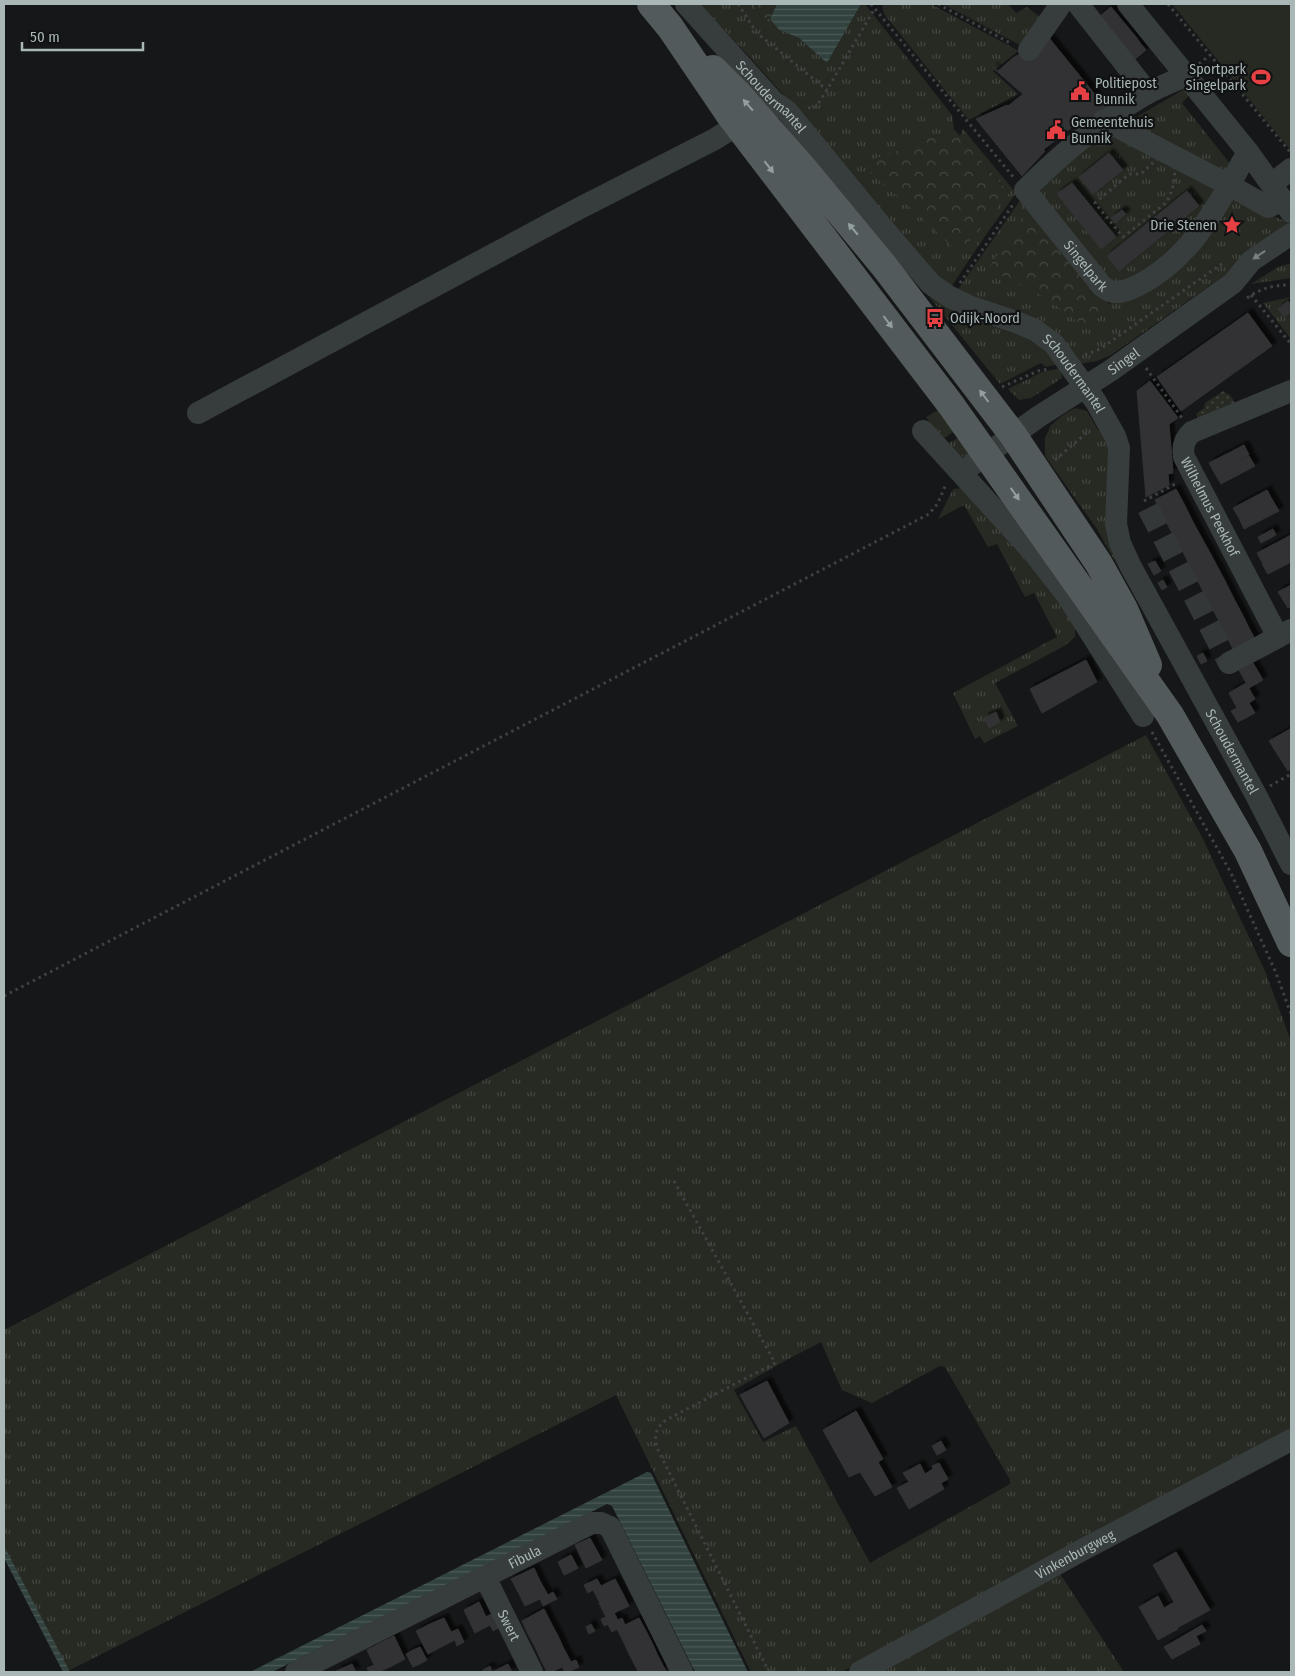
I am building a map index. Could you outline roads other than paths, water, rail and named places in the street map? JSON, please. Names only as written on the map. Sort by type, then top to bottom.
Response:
[{"type":"main road","name":"Schoudermantel","points":[[651,4],[670,27],[737,125],[946,397],[1170,715],[1248,851],[1291,943]]},
{"type":"main road","name":"Schoudermantel","points":[[670,27],[739,95],[803,168],[884,266],[1013,435],[1099,564],[1124,609],[1170,715]]},
{"type":"street","points":[[1029,50],[1061,4]]},
{"type":"street","points":[[1078,4],[1148,93]]},
{"type":"street","points":[[1128,4],[1248,152],[1282,198]]},
{"type":"street","points":[[670,27],[689,7]]},
{"type":"street","name":"Schoudermantel","points":[[689,7],[774,102],[787,111],[919,272],[931,284],[950,297],[971,307],[1035,330],[1054,344],[1086,388],[1105,417],[1119,448],[1116,524],[1120,543],[1139,583],[1256,795],[1291,864]]},
{"type":"street","points":[[1104,120],[1148,93],[1185,76]]},
{"type":"street","points":[[1104,120],[1229,185],[1268,208],[1282,198],[1291,169]]},
{"type":"street","name":"Singelpark","points":[[1104,120],[1056,159],[1025,190],[1102,286],[1114,293],[1122,292],[1145,281],[1176,259],[1190,245],[1204,227],[1248,152]]},
{"type":"street","points":[[198,413],[576,210],[716,139],[737,125]]},
{"type":"street","name":"Singel","points":[[987,454],[1038,417],[1086,388],[1233,283],[1251,261],[1291,234]]},
{"type":"street","name":"Singel","points":[[1233,283],[1259,274],[1291,252]]},
{"type":"street","name":"Wilhelmus Peekhof","points":[[1285,634],[1193,474],[1184,457],[1183,449],[1187,436],[1192,432],[1291,391]]},
{"type":"street","points":[[923,431],[1021,537],[1066,594],[1143,716]]},
{"type":"street","points":[[958,469],[987,454]]},
{"type":"street","points":[[1229,664],[1285,634]]},
{"type":"street","name":"Vinkenburgweg","points":[[860,1672],[1084,1549],[1291,1440]]},
{"type":"street","name":"Fibula","points":[[307,1670],[592,1523],[601,1523],[610,1527],[682,1672]]},
{"type":"street","name":"Swert","points":[[485,1577],[532,1672]]},
{"type":"tunnel","points":[[1148,508],[1229,663]]},
{"type":"place","name":"Sportpark Singelpark","points":[[1261,77]]},
{"type":"place","name":"Politiepost Bunnik","points":[[1080,91]]},
{"type":"place","name":"Gemeentehuis Bunnik","points":[[1056,130]]},
{"type":"place","name":"Drie Stenen","points":[[1232,225]]},
{"type":"place","name":"Odijk-Noord","points":[[935,318]]}]
